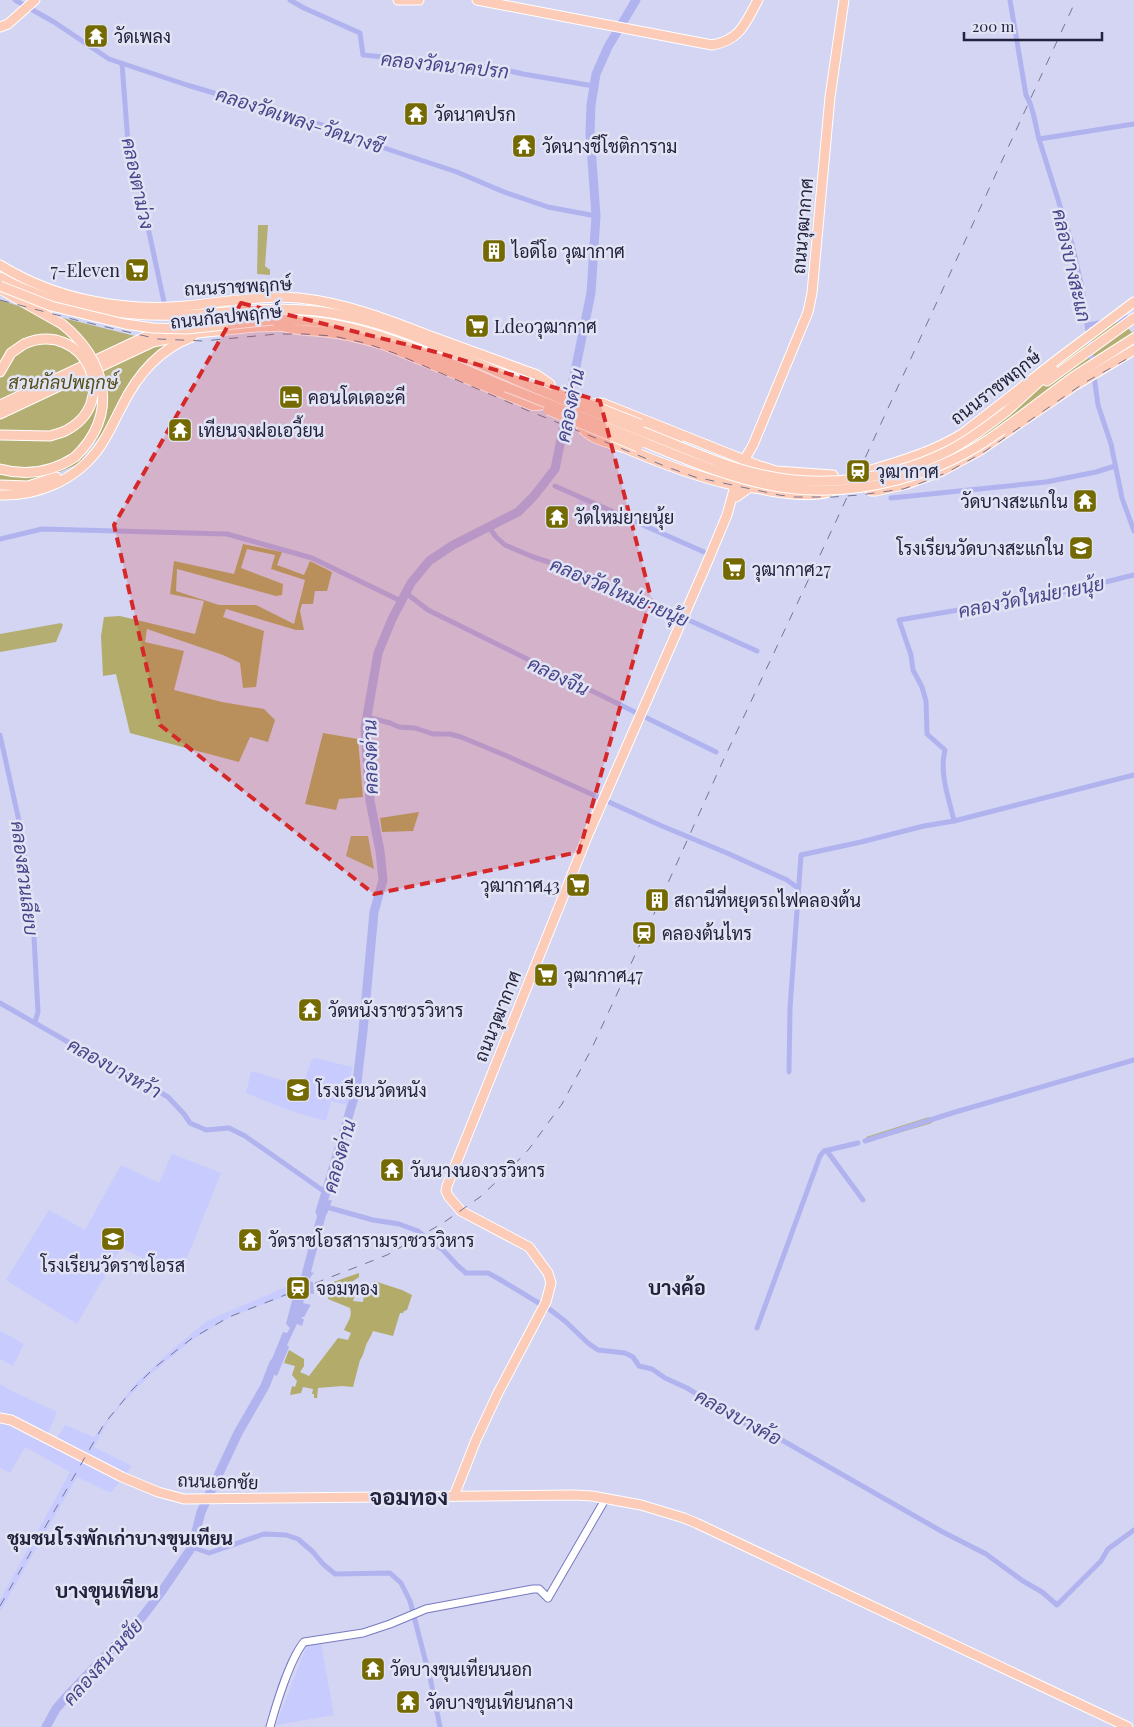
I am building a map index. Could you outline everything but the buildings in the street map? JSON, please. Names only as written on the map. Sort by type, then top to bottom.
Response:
[{"type":"main road","points":[[398,0],[419,0]]},
{"type":"main road","points":[[477,0],[712,45],[735,37],[758,0]]},
{"type":"main road","name":"ถนนวุฒากาศ","points":[[734,485],[751,455],[810,305],[830,97],[844,0]]},
{"type":"main road","points":[[0,27],[8,24],[34,1]]},
{"type":"main road","name":"ถนนราชพฤกษ์","points":[[0,267],[44,287],[99,303],[138,307],[162,307],[186,306],[230,299],[277,297],[299,298],[347,306],[368,312],[536,375],[550,384],[550,396],[544,404],[531,405],[384,345],[359,338],[282,326]]},
{"type":"main road","name":"ถนนราชพฤกษ์","points":[[0,277],[35,293],[70,304],[136,315],[178,315],[259,309],[300,309],[356,317],[441,348],[568,402],[708,458],[745,471],[783,479],[836,480],[893,472],[947,452],[972,437],[1134,318]]},
{"type":"main road","points":[[0,287],[62,324],[78,338],[91,355],[99,371],[103,393],[96,428],[87,444],[75,457],[61,465],[43,471],[21,473],[0,469]]},
{"type":"main road","name":"ถนนราชพฤกษ์","points":[[0,287],[51,306],[125,324],[153,328],[187,329],[272,320],[332,323],[356,328],[718,472],[761,484],[804,490],[872,486],[891,482],[954,459],[987,441],[1073,377],[1134,338]]},
{"type":"main road","points":[[230,299],[295,303],[356,317]]},
{"type":"main road","name":"ถนนราชพฤกษ์","points":[[1134,302],[962,434],[946,444],[871,470],[865,478],[868,487],[871,491],[876,491],[907,484],[942,471],[979,452],[1134,348]]},
{"type":"main road","points":[[1007,411],[1054,369],[1134,308]]},
{"type":"main road","name":"ถนนกัลปพฤกษ์","points":[[0,405],[132,342],[163,330],[213,317],[259,309]]},
{"type":"main road","name":"ถนนกัลปพฤกษ์","points":[[0,414],[153,342],[187,334],[282,326],[324,328],[380,336]]},
{"type":"main road","points":[[3,486],[28,486],[40,483],[57,477],[70,469],[89,452],[120,408],[138,378],[152,363],[178,343],[195,336],[224,330]]},
{"type":"main road","points":[[0,372],[7,357],[24,344],[44,339],[64,343],[76,350],[89,366],[94,387],[90,405],[82,420],[72,428],[50,436],[0,435]]},
{"type":"main road","points":[[1002,430],[1134,348]]},
{"type":"main road","points":[[505,375],[558,392],[640,424],[711,452],[734,455],[745,453],[776,471],[833,475],[836,485],[834,490],[823,494],[786,493],[734,485],[649,458],[590,435],[582,430],[579,420],[583,408],[589,404],[602,403],[734,455]]},
{"type":"main road","points":[[506,387],[562,416],[734,485]]},
{"type":"main road","points":[[0,495],[18,495],[40,490],[74,474],[97,452],[108,435],[120,408]]},
{"type":"main road","points":[[732,500],[734,485]]},
{"type":"main road","points":[[732,500],[750,487]]},
{"type":"main road","name":"ถนนวุฒากาศ","points":[[454,1496],[491,1407],[544,1305],[550,1289],[550,1279],[533,1250],[526,1244],[461,1211],[449,1197],[446,1191],[447,1186],[602,799],[641,715],[732,500]]},
{"type":"main road","name":"ถนนเอกชัย","points":[[0,1418],[11,1420],[131,1480],[178,1498],[235,1500],[563,1494],[606,1498],[641,1505],[684,1518],[1128,1727]]},
{"type":"street","points":[[270,1727],[294,1658],[304,1642],[364,1633],[426,1609],[533,1589],[539,1589],[548,1598],[606,1498]]},
{"type":"highlighted area","points":[[241,303],[432,351],[600,401],[651,598],[579,852],[374,894],[160,725],[114,525]]},
{"type":"shaded area","points":[[581,497],[602,507],[597,518],[576,507]]},
{"type":"shaded area","points":[[243,544],[282,552],[277,565],[304,575],[310,561],[332,572],[327,591],[315,591],[313,604],[302,604],[300,611],[304,630],[296,630],[226,609],[223,617],[264,631],[256,687],[243,688],[240,663],[223,655],[147,629],[145,642],[184,651],[174,690],[222,702],[264,709],[275,720],[268,742],[250,737],[239,762],[130,733],[116,674],[103,676],[101,636],[104,617],[120,616],[195,634],[204,601],[170,594],[174,561],[234,574]],"holes":[[[247,549],[275,555],[271,569],[305,580],[294,624],[256,605],[219,605],[176,591],[177,569],[276,596],[282,595],[283,584],[241,568]]]},
{"type":"shaded area","points":[[323,733],[358,739],[363,797],[339,799],[336,810],[305,804]]},
{"type":"shaded area","points":[[419,812],[413,831],[382,832],[380,818]]},
{"type":"shaded area","name":"โรงเรียนวัดหนัง","points":[[315,1058],[352,1067],[347,1105],[331,1101],[326,1121],[294,1112],[246,1093],[251,1071],[303,1086],[311,1061]]},
{"type":"shaded area","name":"โรงเรียนวัดราชโอรส","points":[[172,1154],[221,1173],[180,1275],[121,1248],[77,1324],[6,1280],[49,1210],[85,1230],[121,1165],[159,1183]]},
{"type":"shaded area","points":[[332,1200],[326,1215],[311,1272],[314,1273],[309,1281],[313,1282],[314,1294],[306,1293],[303,1303],[311,1305],[304,1317],[301,1317],[304,1320],[302,1326],[297,1324],[287,1345],[289,1347],[277,1376],[267,1371],[283,1332],[287,1333],[290,1328],[286,1324],[294,1293],[299,1284],[321,1201]]},
{"type":"shaded area","points":[[359,1273],[359,1277],[345,1283],[342,1292],[347,1295],[349,1293],[355,1295],[353,1301],[363,1302],[364,1295],[374,1281],[412,1295],[407,1310],[400,1313],[393,1336],[373,1331],[360,1360],[353,1387],[318,1388],[317,1398],[314,1398],[314,1394],[312,1394],[313,1389],[303,1387],[301,1393],[290,1395],[292,1386],[295,1387],[297,1381],[292,1375],[295,1366],[284,1363],[289,1350],[304,1359],[304,1366],[300,1372],[309,1376],[338,1338],[348,1340],[351,1333],[344,1330],[350,1317],[350,1308],[328,1299],[329,1289],[322,1286]]},
{"type":"shaded area","points":[[293,1284],[294,1293],[230,1317],[192,1340],[151,1374],[119,1407],[94,1447],[132,1466],[111,1493],[77,1477],[0,1612],[0,1600],[70,1472],[25,1447],[10,1473],[0,1468],[0,1384],[57,1412],[47,1435],[57,1438],[65,1425],[94,1437],[136,1383],[207,1321]]},
{"type":"shaded area","points":[[0,1331],[24,1344],[13,1366],[0,1359]]},
{"type":"shaded area","points":[[321,1644],[334,1715],[276,1725],[307,1645]]},
{"type":"green space","points":[[258,225],[268,225],[265,266],[270,270],[270,275],[257,274]]},
{"type":"green space","name":"สวนกัลปพฤกษ์","points":[[0,300],[31,310],[135,336],[160,340],[168,350],[78,464],[34,483],[18,495],[0,494]]},
{"type":"green space","points":[[1118,316],[1133,334],[1111,355],[1114,360],[943,467],[869,483],[869,474],[928,454]]},
{"type":"green space","points":[[61,623],[63,625],[56,642],[0,652],[0,634]]},
{"type":"green space","points":[[351,836],[368,836],[374,869],[346,856]]},
{"type":"green space","points":[[929,1117],[932,1123],[868,1142],[866,1137]]},
{"type":"waterway","name":"คลองวัดเพลง-วัดนางชี","points":[[15,0],[54,22],[109,59],[187,85],[349,133],[357,139],[457,172],[504,192],[548,207],[596,216]]},
{"type":"waterway","name":"คลองวัดนาคปรก","points":[[290,0],[360,33],[363,55],[496,68],[594,86]]},
{"type":"waterway","name":"คลองด่าน","points":[[320,1212],[356,1091],[374,912],[383,880],[380,851],[370,801],[365,728],[378,653],[392,619],[411,583],[429,561],[453,545],[518,512],[534,496],[555,469],[591,293],[596,216],[590,133],[591,105],[596,74],[608,47],[636,0]]},
{"type":"waterway","name":"คลองบางสะแก","points":[[1010,0],[1026,95],[1033,111],[1039,139],[1072,244],[1082,288],[1098,405],[1111,444],[1122,498],[1134,531]]},
{"type":"waterway","name":"คลองตาม่วง","points":[[122,64],[129,156],[140,190],[164,302]]},
{"type":"waterway","points":[[1039,139],[1134,124]]},
{"type":"waterway","points":[[1112,321],[1131,317]]},
{"type":"waterway","points":[[1088,325],[1104,322]]},
{"type":"waterway","points":[[891,498],[1046,482],[1096,472],[1115,466]]},
{"type":"waterway","points":[[555,486],[704,552]]},
{"type":"waterway","name":"คลองวัดใหม่ยายนุ้ย","points":[[489,527],[505,545],[533,557],[589,575],[757,651]]},
{"type":"waterway","points":[[0,539],[42,529],[227,534],[312,558],[401,601]]},
{"type":"waterway","name":"คลองวัดใหม่ยายนุ้ย","points":[[954,821],[944,777],[943,759],[945,750],[927,734],[926,701],[922,687],[913,670],[911,655],[899,620],[1065,592],[1134,575]]},
{"type":"waterway","name":"คลองจีน","points":[[406,593],[428,610],[716,752]]},
{"type":"waterway","name":"คลองต้นไทร","points":[[367,717],[399,727],[415,728],[433,734],[450,734],[461,737],[727,853],[787,880],[798,888]]},
{"type":"waterway","name":"คลองสวนเลียบ","points":[[0,735],[19,821],[33,918],[38,1012],[35,1022]]},
{"type":"waterway","points":[[789,1072],[790,1008],[801,855],[924,826],[954,821],[1134,775]]},
{"type":"waterway","name":"คลองบางหว้า","points":[[0,1003],[168,1097],[190,1123],[206,1130],[229,1128],[245,1136],[325,1192]]},
{"type":"waterway","points":[[865,1141],[952,1113],[1134,1060]]},
{"type":"waterway","points":[[757,1328],[820,1156],[824,1151],[858,1143]]},
{"type":"waterway","points":[[827,1151],[863,1200]]},
{"type":"waterway","name":"คลองบางค้อ","points":[[323,1206],[373,1220],[399,1224],[418,1231],[442,1249],[466,1273],[488,1273],[499,1279],[552,1311],[598,1350],[625,1353],[633,1357],[639,1366],[652,1369],[744,1423],[780,1439],[941,1531],[986,1554],[1023,1581],[1042,1592],[1057,1605],[1101,1561],[1108,1549],[1134,1530]]},
{"type":"waterway","name":"คลองสนามชัย","points":[[46,1727],[56,1709],[67,1696],[143,1616],[192,1547],[201,1512],[238,1433],[265,1386],[274,1363]]},
{"type":"waterway","points":[[192,1547],[209,1553],[264,1534],[286,1535],[298,1539],[335,1574],[390,1573],[401,1583],[410,1601],[431,1682],[440,1727]]},
{"type":"railway","points":[[0,1606],[104,1424],[133,1389],[154,1368],[191,1339],[229,1317],[387,1255],[443,1223],[480,1197],[510,1169],[529,1149],[562,1104],[591,1050],[1076,0]]},
{"type":"railway","points":[[0,300],[158,339],[203,341],[277,334],[304,334],[333,336],[365,343],[394,353],[529,411],[667,467],[695,477],[794,497],[833,497],[903,489],[946,473],[984,452],[1084,383],[1134,355]]},
{"type":"place","name":"วัดเพลง","points":[[96,36]]},
{"type":"place","name":"วัดนาคปรก","points":[[416,114]]},
{"type":"place","name":"วัดนางชีโชติการาม","points":[[524,146]]},
{"type":"place","name":"ไอดีโอ วุฒากาศ","points":[[494,251]]},
{"type":"place","name":"7-Eleven","points":[[137,270]]},
{"type":"place","name":"Ldeoวุฒากาศ","points":[[477,326]]},
{"type":"place","name":"คอนโดเดอะคี","points":[[291,397]]},
{"type":"place","name":"เทียนจงฝอเอวี้ยน","points":[[180,430]]},
{"type":"place","name":"วุฒากาศ","points":[[858,471]]},
{"type":"place","name":"วัดบางสะแกใน","points":[[1085,501]]},
{"type":"place","name":"วัดใหม่ยายนุ้ย","points":[[557,517]]},
{"type":"place","name":"โรงเรียนวัดบางสะแกใน","points":[[1081,548]]},
{"type":"place","name":"วุฒากาศ27","points":[[734,569]]},
{"type":"place","name":"วุฒากาศ43","points":[[578,885]]},
{"type":"place","name":"สถานีที่หยุดรถไฟคลองต้น","points":[[657,900]]},
{"type":"place","name":"คลองต้นไทร","points":[[644,933]]},
{"type":"place","name":"วุฒากาศ47","points":[[546,975]]},
{"type":"place","name":"วัดหนังราชวรวิหาร","points":[[310,1010]]},
{"type":"place","name":"โรงเรียนวัดหนัง","points":[[298,1090]]},
{"type":"place","name":"วันนางนองวรวิหาร","points":[[392,1170]]},
{"type":"place","name":"โรงเรียนวัดราชโอรส","points":[[113,1239]]},
{"type":"place","name":"วัดราชโอรสารามราชวรวิหาร","points":[[250,1240]]},
{"type":"place","name":"จอมทอง","points":[[298,1288]]},
{"type":"place","name":"วัดบางขุนเทียนนอก","points":[[373,1669]]},
{"type":"place","name":"วัดบางขุนเทียนกลาง","points":[[408,1702]]},
{"type":"district","name":"บางค้อ","points":[[677,1286]]},
{"type":"district","name":"จอมทอง","points":[[409,1496]]},
{"type":"district","name":"ชุมชนโรงพักเก่าบางขุนเทียน","points":[[120,1537]]},
{"type":"district","name":"บางขุนเทียน","points":[[107,1589]]}]
